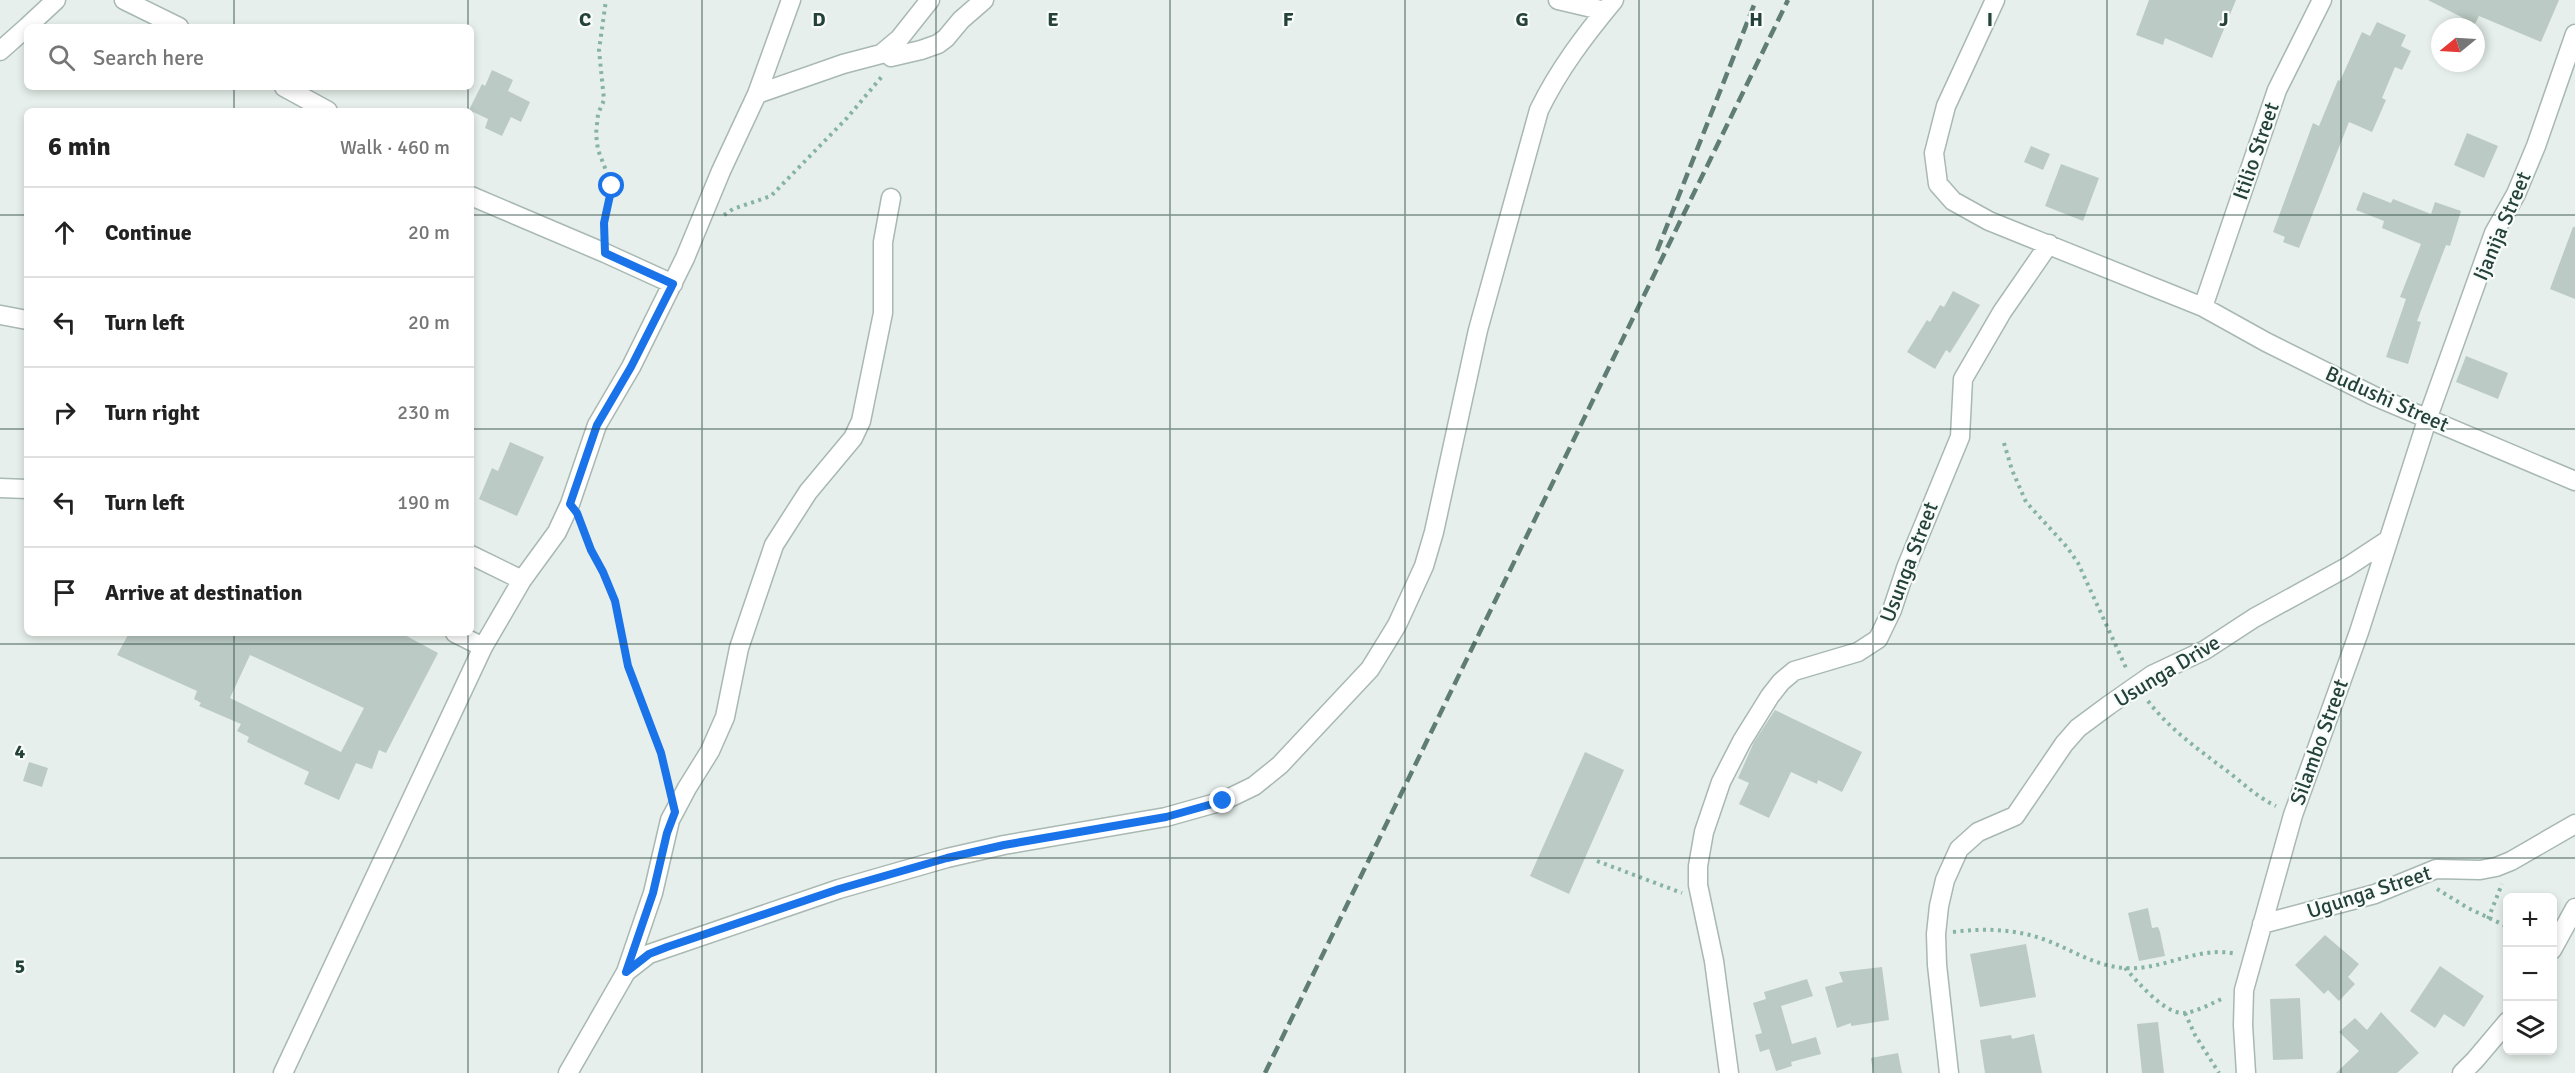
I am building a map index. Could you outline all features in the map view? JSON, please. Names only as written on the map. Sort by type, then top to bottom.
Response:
[{"type":"street","points":[[30,24],[56,0]]},
{"type":"street","points":[[124,0],[173,24]]},
{"type":"street","points":[[283,1073],[483,647],[522,580],[557,532],[570,504],[597,425],[631,367],[673,284],[757,94],[779,28],[792,0]]},
{"type":"street","points":[[757,94],[843,64],[881,54],[899,39],[930,0]]},
{"type":"street","points":[[891,57],[921,51],[938,44],[984,0]]},
{"type":"street","points":[[1558,0],[1610,6]]},
{"type":"street","name":"Budushi Street","points":[[1995,0],[1946,106],[1934,153],[1938,184],[1953,201],[1989,221],[2203,307],[2266,342],[2374,396],[2575,481]]},
{"type":"street","name":"Itilio Street","points":[[2203,307],[2277,90],[2322,0]]},
{"type":"street","points":[[632,966],[667,947],[719,929],[839,889],[947,858],[1004,845],[1166,817],[1223,801],[1254,786],[1280,765],[1370,669],[1396,625],[1424,566],[1434,532],[1478,330],[1539,110],[1555,78],[1610,6]]},
{"type":"street","points":[[0,51],[24,30]]},
{"type":"street","name":"Ijanija Street","points":[[2428,417],[2494,233],[2516,194],[2570,67],[2575,34]]},
{"type":"street","points":[[290,90],[322,108]]},
{"type":"street","points":[[474,197],[673,284]]},
{"type":"street","points":[[568,1073],[632,966],[669,826],[719,733],[739,648],[774,545],[808,492],[853,438],[861,421],[883,313],[883,243],[891,198]]},
{"type":"street","name":"Usunga Street","points":[[1729,1073],[1714,961],[1701,903],[1698,866],[1704,832],[1721,782],[1742,741],[1770,696],[1794,671],[1858,652],[1878,639],[1892,610],[1960,437],[1963,379],[2002,312],[2049,244]]},
{"type":"street","points":[[1,315],[24,319]]},
{"type":"street","name":"Silambo Street","points":[[2246,1073],[2242,1025],[2244,990],[2252,958],[2293,815],[2359,632],[2428,417]]},
{"type":"street","points":[[0,488],[24,489]]},
{"type":"street","name":"Usunga Drive","points":[[1949,1073],[1937,965],[1936,934],[1945,880],[1959,849],[1978,832],[2014,816],[2064,744],[2078,728],[2136,685],[2205,650],[2254,618],[2330,577],[2388,540]]},
{"type":"street","points":[[474,556],[522,580]]},
{"type":"street","points":[[461,636],[483,647]]},
{"type":"street","name":"Ugunga Street","points":[[2262,924],[2375,894],[2436,869],[2480,870],[2511,861],[2575,824]]},
{"type":"street","points":[[2555,947],[2573,918]]},
{"type":"street","points":[[2462,1073],[2503,1027]]},
{"type":"path","points":[[605,253],[604,223],[612,186],[598,150],[596,134],[598,114],[604,100],[599,50],[606,0]]},
{"type":"path","points":[[720,222],[725,214],[733,209],[761,201],[780,188],[847,118],[889,68],[891,57]]},
{"type":"path","points":[[2004,443],[2026,502],[2067,547],[2082,570],[2109,633],[2136,685],[2166,723],[2196,749],[2254,793],[2293,815]]},
{"type":"path","points":[[570,504],[577,513],[591,550],[615,601],[628,666],[661,753],[675,812]]},
{"type":"path","points":[[1597,861],[1666,886],[1701,903]]},
{"type":"path","points":[[2488,919],[2511,861]]},
{"type":"path","points":[[2418,876],[2488,919],[2503,925]]},
{"type":"path","points":[[1936,934],[1972,930],[2020,932],[2043,939],[2090,961],[2125,968],[2145,967],[2197,953],[2231,953],[2252,958]]},
{"type":"path","points":[[2125,968],[2166,1007],[2175,1012],[2185,1013],[2244,990]]},
{"type":"path","points":[[2185,1013],[2195,1035],[2218,1073]]},
{"type":"building","points":[[2149,0],[2236,0],[2212,58],[2165,38],[2163,45],[2136,35]]},
{"type":"building","points":[[2428,0],[2559,0],[2541,42],[2479,16],[2478,18],[2463,18]]},
{"type":"building","points":[[2377,22],[2406,35],[2401,46],[2411,51],[2402,70],[2395,67],[2382,98],[2386,100],[2372,132],[2349,122],[2299,248],[2283,242],[2285,237],[2273,232],[2313,123],[2319,126],[2338,80],[2340,81],[2362,32],[2370,36]]},
{"type":"building","points":[[492,70],[513,80],[508,91],[530,102],[521,122],[511,117],[502,136],[485,128],[488,119],[474,112],[474,108],[470,108],[482,84],[485,86]]},
{"type":"building","points":[[2467,133],[2498,146],[2484,178],[2454,165]]},
{"type":"building","points":[[2031,146],[2050,154],[2043,170],[2024,162]]},
{"type":"building","points":[[2061,164],[2099,178],[2083,221],[2045,206]]},
{"type":"building","points":[[2363,192],[2391,203],[2393,199],[2431,214],[2435,202],[2461,211],[2450,246],[2446,245],[2417,321],[2421,322],[2408,364],[2386,357],[2406,299],[2400,297],[2421,244],[2382,228],[2384,221],[2356,210]]},
{"type":"building","points":[[2573,227],[2575,227],[2575,299],[2550,289]]},
{"type":"building","points":[[1953,291],[1980,305],[1950,353],[1946,350],[1935,369],[1907,352],[1927,320],[1930,322],[1940,305],[1944,307]]},
{"type":"building","points":[[2466,356],[2508,373],[2498,399],[2456,382]]},
{"type":"building","points":[[510,442],[544,457],[517,516],[479,499],[492,468],[498,471]]},
{"type":"building","points":[[127,636],[407,636],[438,653],[386,753],[379,750],[372,769],[356,763],[339,800],[304,784],[309,772],[247,742],[249,737],[237,731],[241,724],[199,706],[201,703],[194,699],[197,691],[117,655]],"holes":[[[250,655],[364,708],[341,752],[230,698]]]},
{"type":"building","points":[[1775,710],[1862,752],[1842,792],[1818,780],[1817,784],[1791,772],[1769,818],[1739,804],[1749,783],[1738,778],[1754,742]]},
{"type":"building","points":[[1585,752],[1624,770],[1569,894],[1530,876]]},
{"type":"building","points":[[29,762],[48,768],[42,787],[23,781]]},
{"type":"building","points":[[2148,908],[2152,928],[2158,927],[2160,932],[2165,956],[2139,961],[2128,913]]},
{"type":"building","points":[[2325,935],[2359,964],[2348,977],[2355,984],[2339,1001],[2328,990],[2324,994],[2295,965]]},
{"type":"building","points":[[2026,944],[2036,997],[1980,1007],[1970,954]]},
{"type":"building","points":[[2440,966],[2484,996],[2464,1027],[2444,1014],[2435,1028],[2410,1011]]},
{"type":"building","points":[[1882,967],[1889,1020],[1851,1026],[1851,1023],[1837,1028],[1825,987],[1843,982],[1839,972]]},
{"type":"building","points":[[1807,979],[1813,996],[1781,1006],[1792,1044],[1816,1037],[1821,1054],[1791,1062],[1792,1066],[1776,1071],[1769,1049],[1760,1052],[1755,1035],[1762,1033],[1753,1003],[1766,999],[1764,992]]},
{"type":"building","points":[[2300,998],[2303,1059],[2273,1060],[2270,999]]},
{"type":"building","points":[[2381,1012],[2419,1053],[2397,1073],[2336,1073],[2359,1051],[2339,1032],[2355,1018],[2367,1030]]},
{"type":"building","points":[[2158,1022],[2164,1073],[2142,1073],[2137,1024]]},
{"type":"building","points":[[2034,1034],[2042,1073],[1985,1073],[1980,1040],[2011,1035],[2012,1039]]},
{"type":"building","points":[[1898,1053],[1902,1073],[1873,1073],[1871,1058]]},
{"type":"railway","points":[[1657,251],[1756,0]]},
{"type":"railway","points":[[1265,1073],[1788,0]]},
{"type":"route","points":[[612,186],[604,223],[605,253],[673,284],[631,367],[597,425],[570,504],[576,510],[591,550],[615,601],[628,666],[661,753],[675,812],[670,820],[658,877],[626,972],[649,954],[667,947],[839,889],[947,858],[1004,845],[1166,817],[1223,801]]}]
